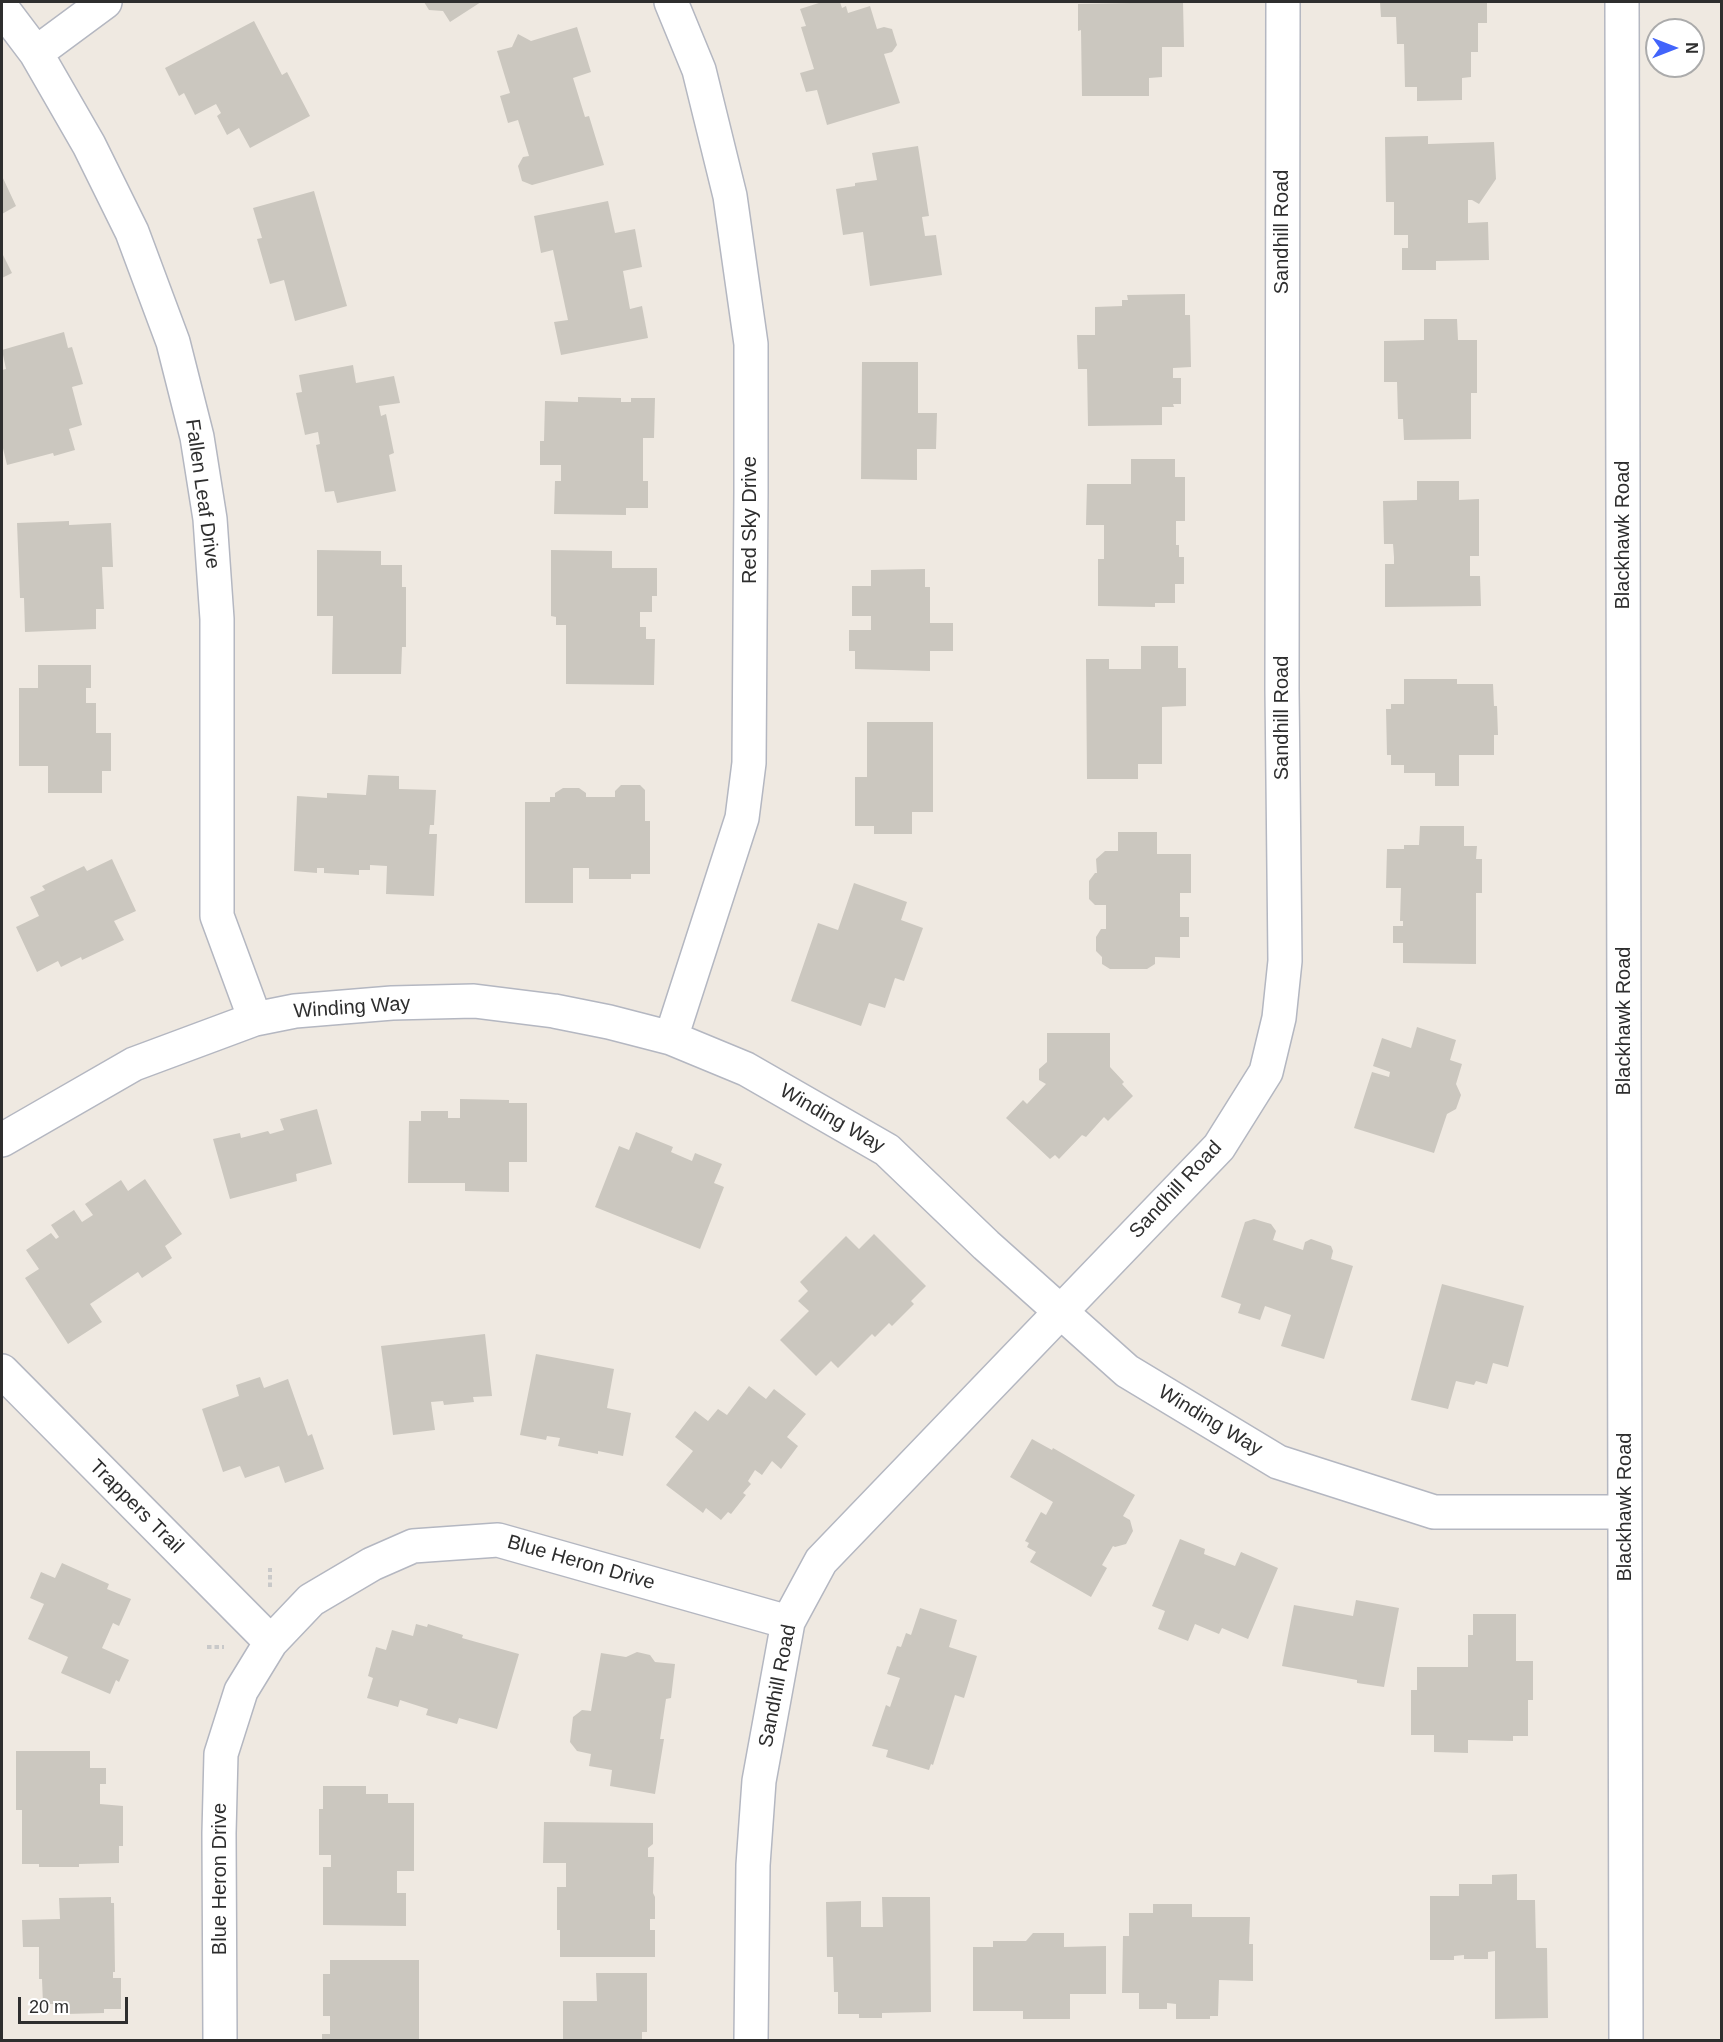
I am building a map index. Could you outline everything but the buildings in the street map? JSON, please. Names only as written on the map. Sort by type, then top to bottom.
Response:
[{"type":"street","points":[[36,53],[105,2]]},
{"type":"street","name":"Red Sky Drive","points":[[671,2],[699,70],[730,196],[751,344],[751,492],[749,763],[742,818],[671,1038]]},
{"type":"street","name":"Sandhill Road","points":[[751,2040],[753,1865],[759,1781],[788,1622],[821,1561],[1219,1148],[1266,1072],[1279,1018],[1285,961],[1282,689],[1283,2]]},
{"type":"street","name":"Blackhawk Road","points":[[1622,2],[1626,2040]]},
{"type":"street","name":"Fallen Leaf Drive","points":[[2,8],[36,53],[89,145],[132,232],[173,342],[198,437],[210,519],[218,619],[217,916],[255,1019]]},
{"type":"street","name":"Winding Way","points":[[2,1140],[134,1064],[255,1019],[295,1011],[392,1003],[474,1001],[554,1011],[609,1022],[671,1038],[746,1069],[887,1150],[986,1245],[1127,1371],[1278,1462],[1434,1512],[1625,1512]]},
{"type":"street","name":"Trappers Trail","points":[[2,1371],[271,1642]]},
{"type":"street","name":"Blue Heron Drive","points":[[220,2040],[221,1754],[241,1690],[271,1642],[311,1600],[372,1564],[413,1546],[498,1540],[788,1622]]},
{"type":"path","points":[[270,1568],[270,1587]]},
{"type":"path","points":[[207,1647],[225,1647]]}]
